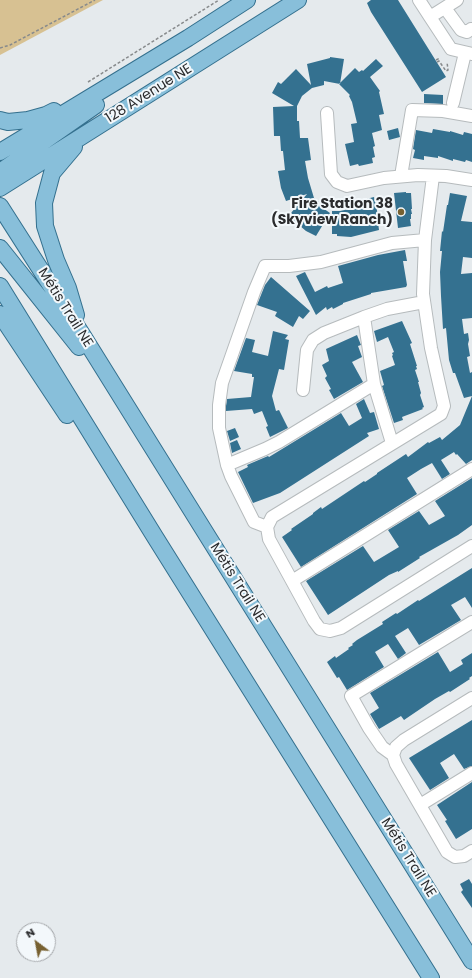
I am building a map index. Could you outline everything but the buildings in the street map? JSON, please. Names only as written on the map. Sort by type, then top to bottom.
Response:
[{"type":"main road","name":"128 Avenue NE","points":[[0,152],[188,38],[247,0]]},
{"type":"main road","name":"128 Avenue NE","points":[[0,188],[298,0]]},
{"type":"main road","points":[[0,120],[8,122],[28,120],[46,115],[88,93],[155,54],[188,38]]},
{"type":"main road","points":[[0,172],[156,64],[188,38]]},
{"type":"main road","points":[[83,336],[68,288],[56,260],[45,226],[44,200],[52,173],[70,151],[93,130]]},
{"type":"main road","name":"Métis Trail NE","points":[[0,206],[83,336],[472,961]]},
{"type":"main road","points":[[0,248],[122,399]]},
{"type":"main road","points":[[0,286],[431,978]]},
{"type":"main road","points":[[0,314],[133,514],[155,537]]},
{"type":"street","points":[[419,0],[451,49],[468,54],[453,103]]},
{"type":"street","points":[[430,17],[457,0]]},
{"type":"street","points":[[445,8],[461,30],[467,32],[472,29]]},
{"type":"street","points":[[401,176],[412,110],[443,111],[472,116]]},
{"type":"street","points":[[327,113],[331,174],[337,182],[347,186],[366,181],[401,176],[433,176],[472,180]]},
{"type":"street","points":[[433,176],[424,240],[423,273],[424,302],[431,348],[444,406],[441,414],[434,420],[392,443],[272,517],[267,527],[269,539],[314,621],[320,629],[330,631],[341,628],[472,546]]},
{"type":"street","points":[[267,527],[254,522],[227,465],[219,428],[219,405],[222,383],[254,292],[265,266],[289,266],[321,262],[392,243],[424,240]]},
{"type":"street","points":[[303,390],[307,350],[313,340],[324,333],[364,316],[424,302]]},
{"type":"street","points":[[364,316],[374,384],[392,443]]},
{"type":"street","points":[[227,465],[265,450],[374,384]]},
{"type":"street","points":[[292,582],[472,470]]},
{"type":"street","points":[[393,755],[382,748],[351,696],[472,622]]},
{"type":"street","points":[[472,698],[404,740],[396,747],[393,755],[396,764],[447,852],[455,857],[464,856],[472,850]]},
{"type":"street","points":[[420,805],[472,773]]},
{"type":"path","points":[[0,48],[10,45],[95,0]]},
{"type":"path","points":[[87,84],[219,0]]},
{"type":"path","points":[[440,58],[437,61],[440,61],[446,71],[448,70],[447,62]]},
{"type":"shaded area","points":[[0,0],[103,0],[0,55]]},
{"type":"place","name":"Fire Station 38 (Skyview Ranch)","points":[[401,212]]}]
